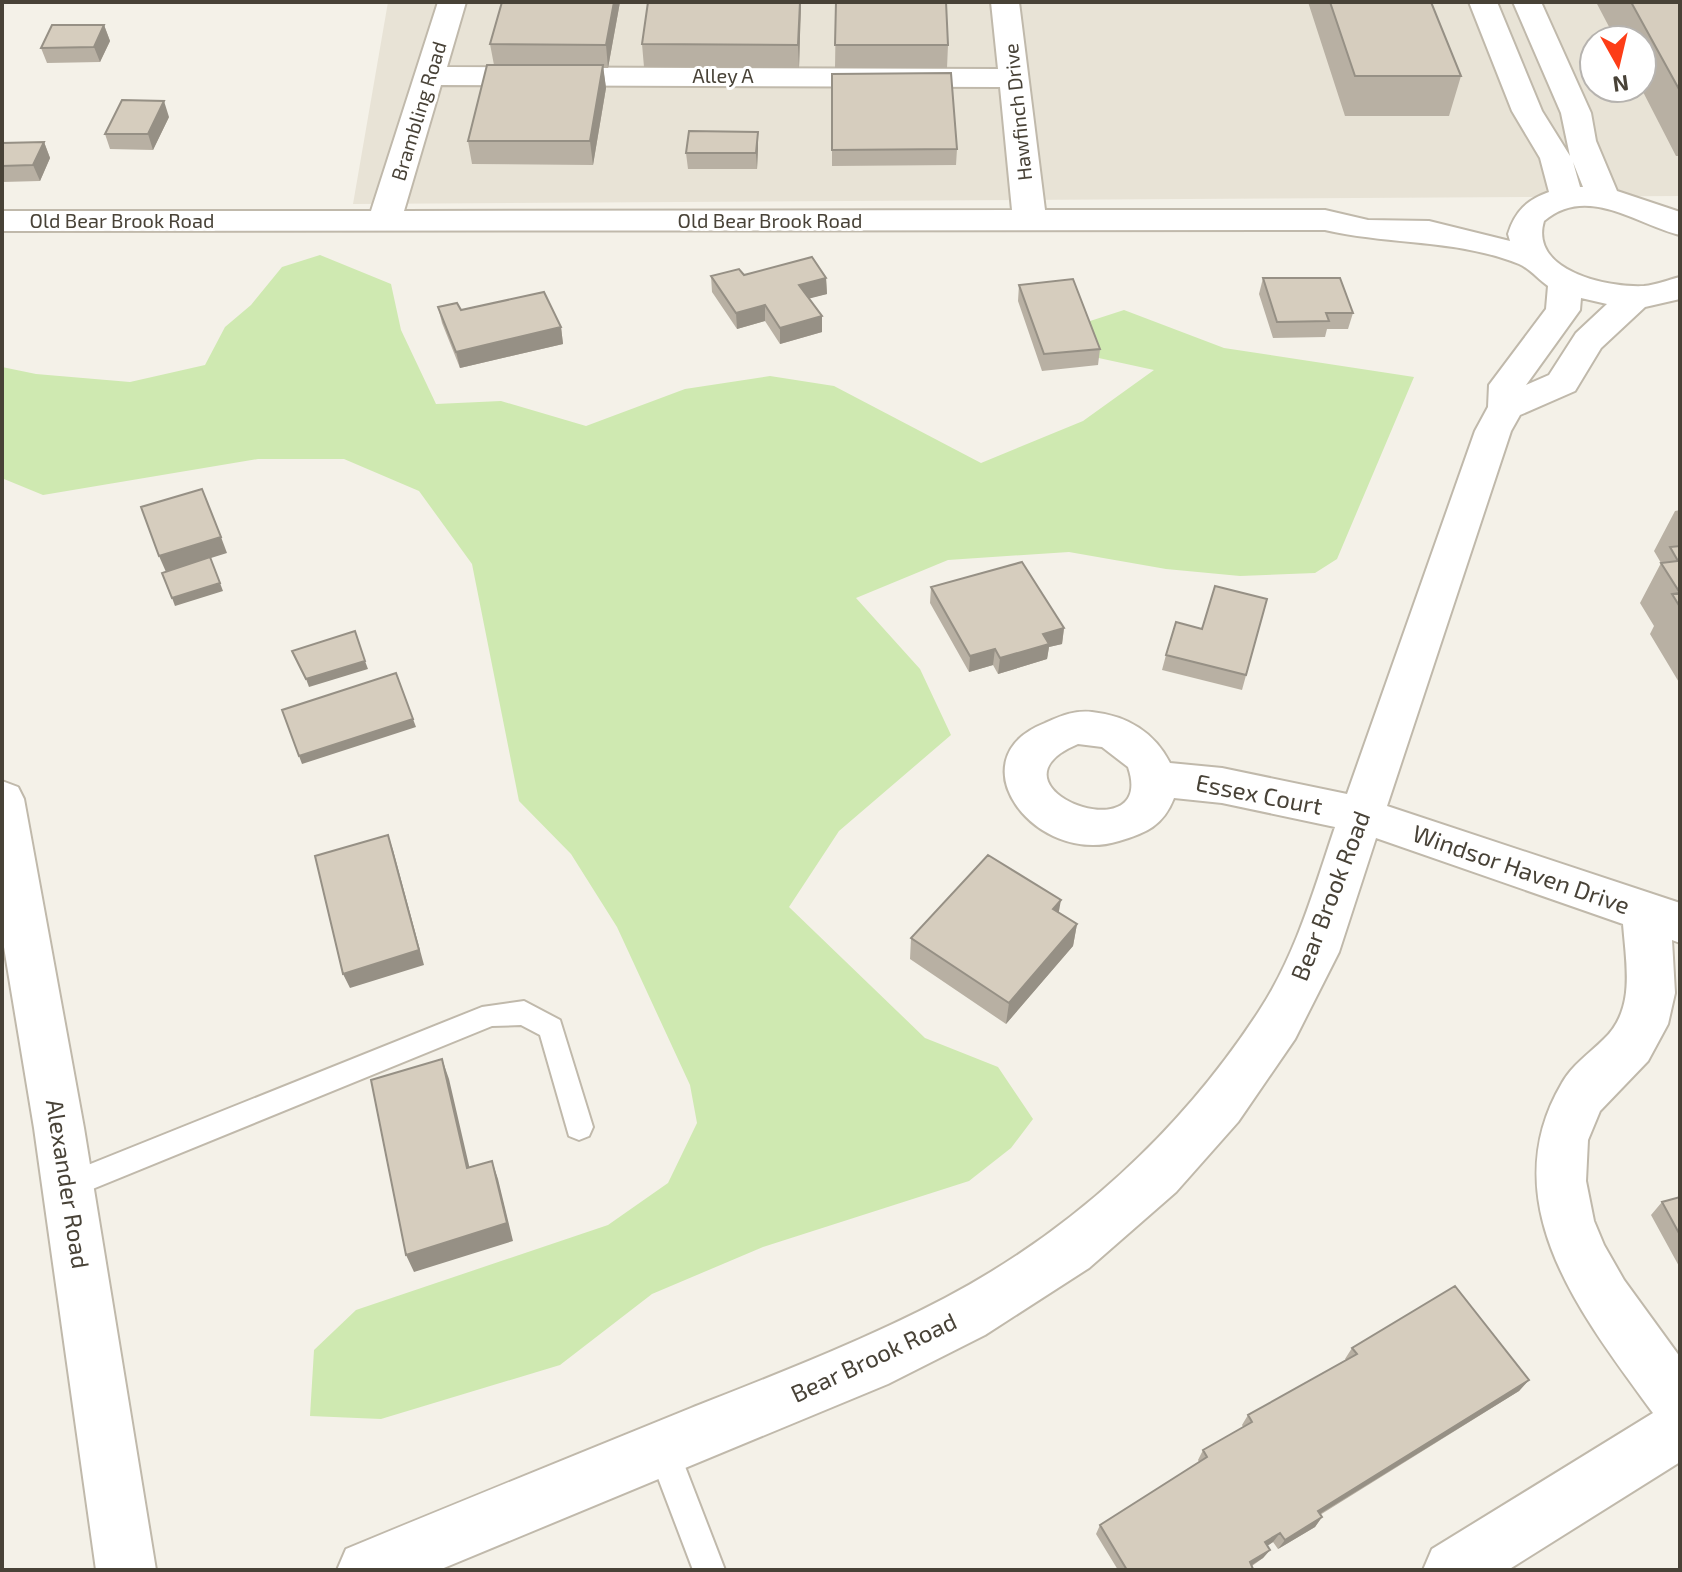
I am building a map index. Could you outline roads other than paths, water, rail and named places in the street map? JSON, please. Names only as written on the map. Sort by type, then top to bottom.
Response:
[{"type":"street","name":"Brambling Road","points":[[385,219],[432,76],[452,2]]},
{"type":"street","name":"Hawfinch Drive","points":[[1005,2],[1030,222]]},
{"type":"street","points":[[1483,2],[1527,111],[1556,158],[1567,198]]},
{"type":"street","points":[[1527,2],[1576,113],[1580,141],[1603,197]]},
{"type":"street","name":"Alley A","points":[[432,76],[1014,78]]},
{"type":"street","points":[[1674,217],[1603,197],[1567,198],[1546,205],[1531,216],[1524,234],[1533,257],[1566,281],[1599,293],[1635,298],[1680,287]]},
{"type":"street","points":[[1325,220],[1346,211],[1477,216],[1528,223]]},
{"type":"street","name":"Old Bear Brook Road","points":[[2,221],[1325,220],[1368,230],[1429,231],[1533,257]]},
{"type":"street","name":"Bear Brook Road","points":[[367,1570],[868,1364],[966,1316],[1070,1250],[1158,1175],[1220,1106],[1278,1024],[1315,952],[1493,431],[1506,407],[1507,385],[1563,310],[1566,281]]},
{"type":"street","points":[[1506,407],[1562,383],[1588,341],[1635,298]]},
{"type":"street","name":"Essex Court","points":[[1154,779],[1204,782],[1362,816]]},
{"type":"street","name":"Alexander Road","points":[[2,799],[68,1186],[126,1570]]},
{"type":"street","name":"Windsor Haven Drive","points":[[1362,816],[1663,918]]},
{"type":"street","points":[[1663,918],[1651,1006],[1637,1037],[1580,1098],[1563,1138],[1560,1186],[1570,1231],[1594,1284],[1680,1403]]},
{"type":"street","points":[[1453,1570],[1680,1429]]},
{"type":"lane","points":[[68,1186],[491,1015],[524,1013],[551,1028],[579,1127]]},
{"type":"lane","points":[[663,1449],[709,1570]]}]
